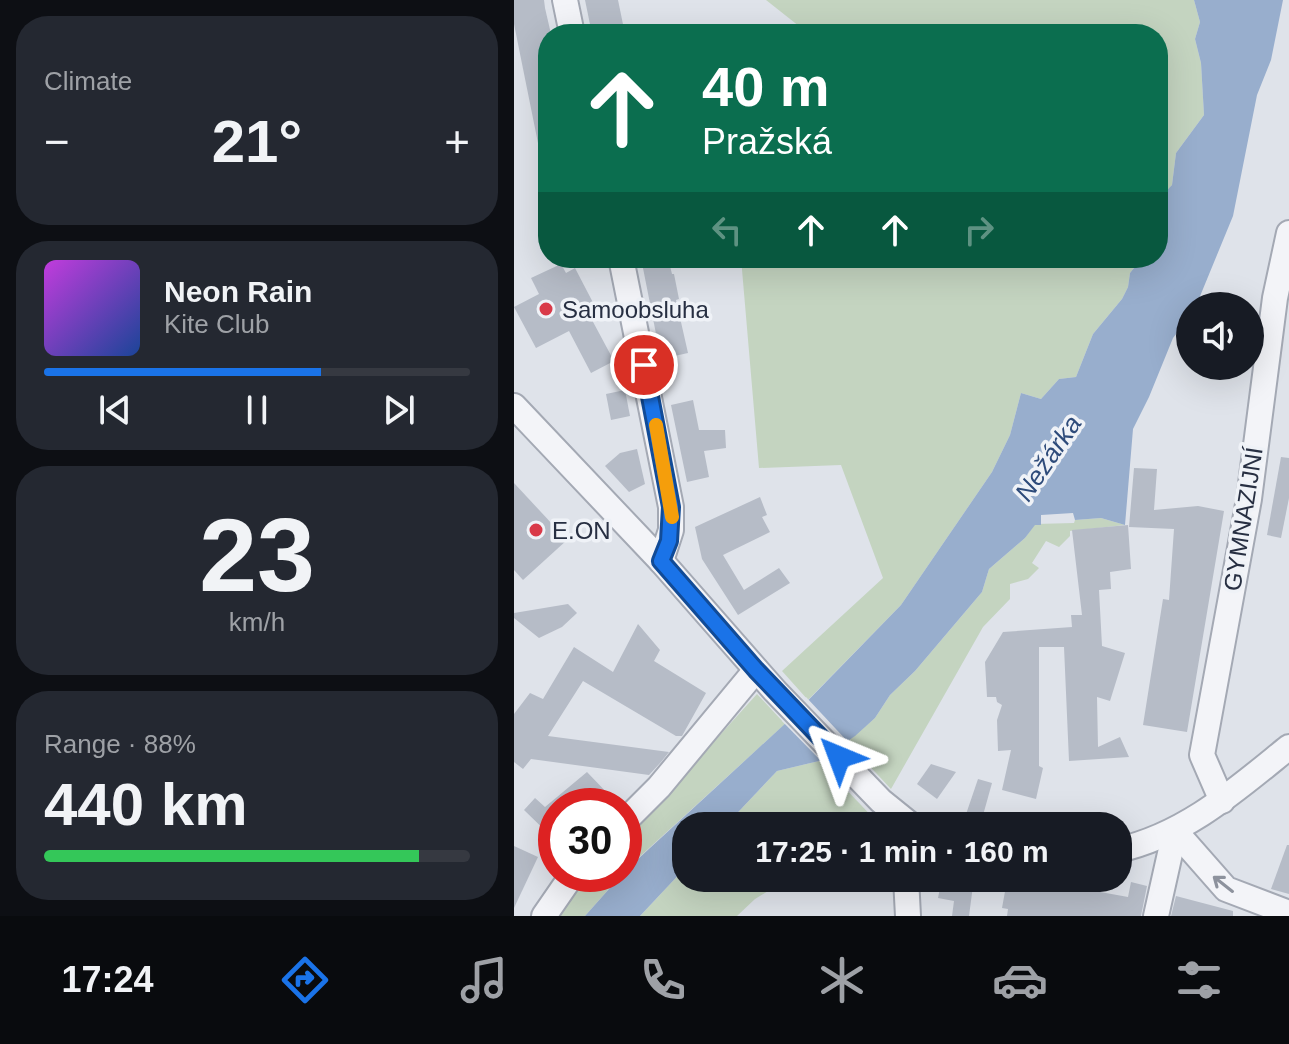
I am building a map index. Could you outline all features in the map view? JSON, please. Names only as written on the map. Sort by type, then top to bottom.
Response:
[{"type":"street","points":[[565,0],[570,24]]},
{"type":"street","name":"GYMNAZIJNÍ","points":[[1222,801],[1202,755],[1249,499],[1275,298],[1289,233]]},
{"type":"street","points":[[623,268],[671,507],[669,541],[661,561]]},
{"type":"street","points":[[514,406],[661,561],[760,674],[894,812]]},
{"type":"street","points":[[642,804],[760,674]]},
{"type":"street","points":[[1132,845],[1175,831],[1222,801],[1289,747]]},
{"type":"street","points":[[1175,831],[1226,889],[1289,913]]},
{"type":"street","points":[[1156,916],[1175,831]]},
{"type":"street","points":[[544,916],[561,892]]},
{"type":"street","points":[[907,892],[908,916]]},
{"type":"green space","points":[[766,0],[1194,0],[1200,22],[1195,39],[1201,63],[1204,115],[1176,153],[1172,185],[1168,190],[1168,24],[796,24]]},
{"type":"green space","points":[[742,268],[1134,268],[1122,299],[1093,334],[1076,377],[1059,379],[1041,399],[1021,393],[1010,435],[992,472],[901,605],[808,700],[782,671],[883,578],[841,465],[759,468]]},
{"type":"green space","points":[[1101,518],[1125,525],[1070,531],[1070,536],[1059,547],[1046,541],[1032,563],[1039,568],[1028,579],[1010,584],[1010,599],[983,627],[891,789],[847,742],[875,718],[890,695],[915,671],[982,592],[989,569],[1025,538],[1035,524],[1074,523],[1075,520]]},
{"type":"green space","points":[[757,694],[785,724],[689,812],[672,812],[672,827],[642,855],[642,821]]},
{"type":"green space","points":[[819,761],[868,812],[738,812],[777,771]]},
{"type":"green space","points":[[672,882],[672,892],[767,892],[737,916],[640,916]]},
{"type":"green space","points":[[574,892],[606,892],[585,916],[557,916]]},
{"type":"water","name":"Nežárka","points":[[1194,0],[1283,0],[1271,60],[1257,95],[1233,216],[1202,292],[1176,292],[1176,334],[1133,429],[1125,525],[1101,518],[1075,520],[1073,513],[1041,515],[1041,525],[1035,525],[1025,538],[989,569],[982,592],[915,671],[890,695],[875,718],[855,736],[819,761],[777,771],[738,812],[689,812],[788,721],[901,605],[992,472],[1010,435],[1021,393],[1041,399],[1059,379],[1076,377],[1093,334],[1122,299],[1134,268],[1168,268],[1168,189],[1172,185],[1176,153],[1204,115],[1201,63],[1195,39],[1200,22]]},
{"type":"water","points":[[672,828],[672,882],[640,916],[585,916],[606,892],[642,892],[642,855]]},
{"type":"pier","points":[[806,697],[850,744],[823,763],[782,721]]},
{"type":"building","points":[[514,0],[544,0],[549,24],[538,24],[538,143],[514,24]]},
{"type":"building","points":[[585,0],[618,0],[623,24],[590,24]]},
{"type":"building","points":[[552,268],[563,268],[566,273],[575,268],[600,316],[592,320],[614,361],[591,373],[569,331],[536,348],[514,307],[539,294],[531,278]]},
{"type":"building","points":[[643,268],[670,268],[679,299],[676,300],[688,353],[661,359]]},
{"type":"building","points":[[625,390],[630,416],[611,420],[606,394]]},
{"type":"building","points":[[693,400],[699,430],[725,430],[726,448],[704,451],[709,477],[687,482],[671,405]]},
{"type":"building","points":[[637,449],[645,484],[629,492],[605,466],[620,453]]},
{"type":"building","points":[[1281,457],[1289,458],[1289,498],[1281,538],[1267,535]]},
{"type":"building","points":[[1134,468],[1157,469],[1154,510],[1198,506],[1224,511],[1187,732],[1143,725],[1163,599],[1169,600],[1174,529],[1129,527]]},
{"type":"building","name":"E.ON","points":[[514,483],[567,540],[523,580],[514,570]]},
{"type":"building","points":[[760,497],[767,515],[762,517],[770,532],[723,555],[744,590],[779,568],[790,583],[738,615],[702,559],[695,527]]},
{"type":"building","points":[[1128,525],[1131,569],[1110,572],[1111,589],[1099,590],[1102,646],[1125,653],[1110,701],[1097,697],[1098,747],[1120,737],[1129,757],[1069,761],[1064,647],[1039,647],[1039,766],[1043,768],[1036,799],[1002,790],[1011,750],[998,751],[997,720],[1002,705],[996,697],[987,697],[985,662],[1003,632],[1072,627],[1071,615],[1082,615],[1072,530]]},
{"type":"building","points":[[568,604],[577,613],[562,627],[539,638],[514,618],[514,613]]},
{"type":"building","points":[[638,624],[660,650],[654,661],[706,693],[682,736],[676,736],[583,681],[548,736],[669,752],[661,762],[649,775],[531,759],[523,769],[514,762],[514,714],[530,693],[543,699],[574,647],[613,672]]},
{"type":"building","points":[[931,764],[956,772],[937,799],[917,784]]},
{"type":"building","points":[[587,772],[602,788],[568,788]]},
{"type":"building","points":[[978,779],[992,783],[984,812],[967,812]]},
{"type":"building","points":[[535,798],[538,801],[538,824],[524,810]]},
{"type":"building","points":[[1289,845],[1289,894],[1271,889]]},
{"type":"building","points":[[514,846],[538,857],[514,908]]},
{"type":"building","points":[[1132,882],[1147,886],[1141,916],[1007,916],[1008,909],[1002,908],[1005,892],[1100,892],[1128,897],[1132,892]]},
{"type":"building","points":[[939,892],[972,892],[969,916],[952,916],[954,901],[938,898]]},
{"type":"building","points":[[1176,896],[1233,911],[1233,916],[1171,916]]},
{"type":"slow traffic","points":[[656,425],[672,517]]},
{"type":"place","name":"Samoobsluha","points":[[546,309]]},
{"type":"place","name":"E.ON","points":[[536,530]]},
{"type":"route","points":[[644,365],[672,518],[669,541],[661,561],[756,670],[839,757]]}]
